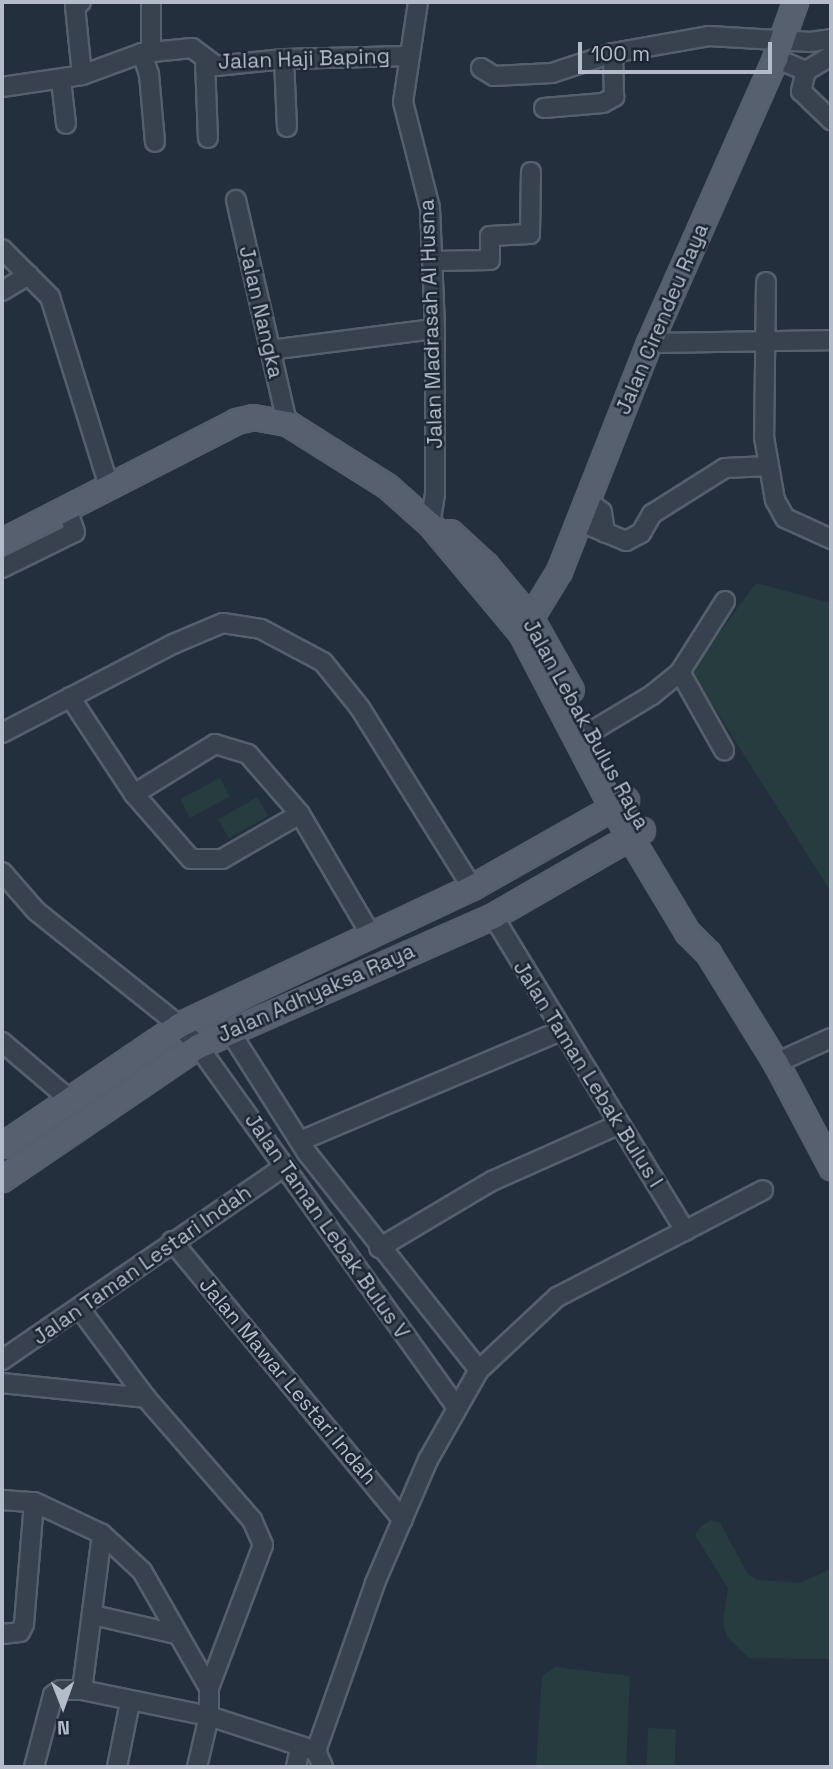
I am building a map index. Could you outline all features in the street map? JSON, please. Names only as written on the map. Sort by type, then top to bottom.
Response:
[{"type":"main road","name":"Jalan Cirendeu Raya","points":[[526,626],[559,571],[649,343],[779,48],[795,2]]},
{"type":"main road","name":"Jalan Lebak Bulus Raya","points":[[2,540],[236,421],[253,417],[287,423],[367,471],[430,524],[526,626],[592,731],[612,808]]},
{"type":"main road","name":"Jalan Lebak Bulus Raya","points":[[526,626],[612,808],[637,833],[687,932],[708,953],[776,1063],[830,1162]]},
{"type":"main road","points":[[610,848],[612,808]]},
{"type":"main road","name":"Jalan Adhyaksa Raya","points":[[2,1145],[68,1098],[179,1026],[472,887],[612,808]]},
{"type":"main road","name":"Jalan Adhyaksa Raya","points":[[2,1179],[198,1046],[229,1030],[493,916],[637,833]]},
{"type":"street","points":[[80,2],[75,6],[82,75]]},
{"type":"street","points":[[151,2],[147,52],[155,142]]},
{"type":"street","name":"Jalan Madrasah Al Husna","points":[[418,2],[408,56],[405,122],[428,190],[433,261],[435,494],[430,524]]},
{"type":"street","points":[[481,68],[494,76],[552,74],[613,53],[709,36],[779,48],[831,38]]},
{"type":"street","name":"Jalan Haji Baping","points":[[2,87],[82,75],[147,52],[192,48],[205,61],[216,66],[284,59],[408,56]]},
{"type":"street","points":[[779,48],[806,71]]},
{"type":"street","points":[[544,108],[603,103],[614,97],[613,53]]},
{"type":"street","points":[[831,56],[806,71],[801,92],[831,120]]},
{"type":"street","points":[[284,59],[287,127]]},
{"type":"street","points":[[205,61],[208,138]]},
{"type":"street","points":[[61,79],[66,124]]},
{"type":"street","points":[[433,261],[490,260],[490,236],[530,234],[531,172]]},
{"type":"street","name":"Jalan Nangka","points":[[236,200],[287,423]]},
{"type":"street","points":[[2,249],[50,298],[109,486]]},
{"type":"street","points":[[2,291],[29,275]]},
{"type":"street","points":[[766,282],[764,437],[775,500],[785,518],[831,539]]},
{"type":"street","points":[[270,350],[435,329]]},
{"type":"street","points":[[649,343],[765,344],[831,340]]},
{"type":"street","points":[[582,510],[605,533],[618,540],[634,538],[652,514],[725,468],[769,466]]},
{"type":"street","points":[[2,568],[75,532],[67,509]]},
{"type":"street","points":[[592,731],[653,695],[680,672],[725,601]]},
{"type":"street","points":[[2,733],[223,623],[261,629],[295,643],[323,662],[360,709],[472,887]]},
{"type":"street","points":[[680,672],[724,750]]},
{"type":"street","points":[[70,697],[134,794],[191,859],[222,859],[300,814]]},
{"type":"street","points":[[134,794],[215,744],[223,743],[248,754],[300,814],[372,935]]},
{"type":"street","points":[[2,872],[36,911],[179,1026]]},
{"type":"street","name":"Jalan Taman Lebak Bulus I","points":[[493,916],[685,1231]]},
{"type":"street","name":"Jalan Taman Lebak Bulus V","points":[[179,1026],[198,1046],[276,1153],[282,1168],[456,1407]]},
{"type":"street","name":"Jalan Taman Lebak Bulus V","points":[[229,1030],[300,1141],[379,1248],[479,1370]]},
{"type":"street","points":[[300,1141],[563,1030]]},
{"type":"street","points":[[776,1063],[831,1038]]},
{"type":"street","points":[[2,1042],[68,1098]]},
{"type":"street","points":[[379,1248],[492,1181],[620,1124]]},
{"type":"street","name":"Jalan Taman Lestari Indah","points":[[2,1360],[282,1168]]},
{"type":"street","points":[[296,1767],[313,1755],[376,1583],[403,1520],[456,1407],[479,1370],[557,1297],[763,1190]]},
{"type":"street","name":"Jalan Mawar Lestari Indah","points":[[172,1241],[403,1520]]},
{"type":"street","points":[[80,1309],[146,1398],[252,1520],[263,1545],[209,1688],[209,1716],[197,1767]]},
{"type":"street","points":[[2,1383],[146,1398]]},
{"type":"street","points":[[2,1500],[34,1502],[102,1534],[142,1571],[209,1688]]},
{"type":"street","points":[[2,1634],[20,1632],[24,1624],[34,1502]]},
{"type":"street","points":[[82,1690],[102,1534]]},
{"type":"street","points":[[93,1615],[176,1634]]},
{"type":"street","points":[[34,1767],[52,1695],[61,1690],[82,1690],[130,1702],[209,1716],[313,1755]]},
{"type":"street","points":[[117,1767],[130,1702]]},
{"type":"green space","points":[[756,583],[831,603],[831,892],[691,671]]},
{"type":"green space","points":[[220,778],[230,797],[190,818],[180,799]]},
{"type":"green space","points":[[257,797],[268,816],[229,839],[218,820]]},
{"type":"green space","points":[[712,1520],[720,1523],[748,1574],[757,1580],[800,1583],[831,1569],[831,1659],[749,1658],[727,1637],[723,1621],[728,1588],[695,1535],[702,1525]]},
{"type":"green space","points":[[555,1667],[630,1676],[626,1767],[536,1767],[542,1676]]},
{"type":"green space","points":[[648,1728],[676,1729],[675,1767],[647,1767]]}]
